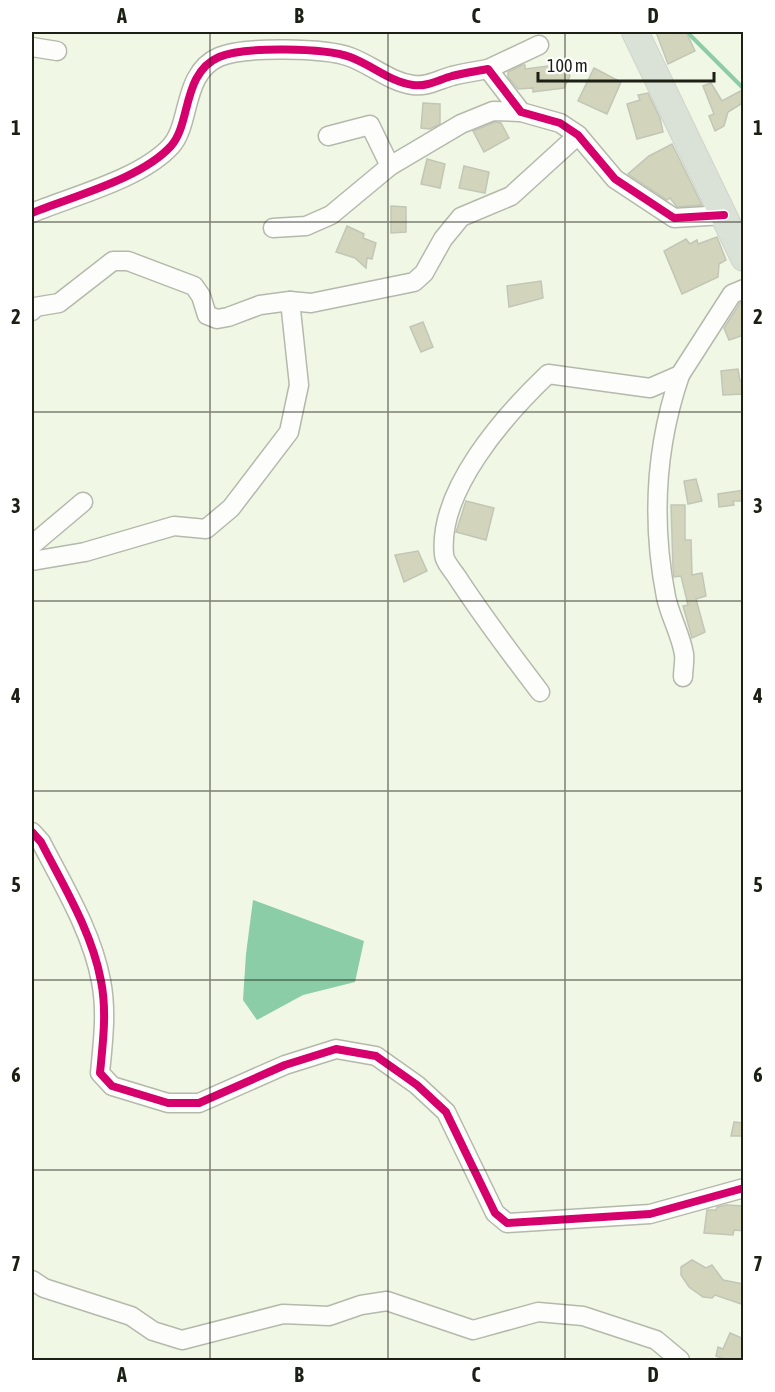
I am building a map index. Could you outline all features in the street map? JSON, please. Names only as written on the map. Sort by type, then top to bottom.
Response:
[{"type":"highway","points":[[634,32],[744,258]]},
{"type":"street","points":[[32,213],[116,180],[144,166],[169,148],[179,137],[184,109],[200,72],[219,57],[250,52],[334,52],[352,57],[396,81],[424,86],[453,76],[488,69],[539,45]]},
{"type":"street","points":[[32,47],[57,51]]},
{"type":"street","points":[[488,69],[521,112]]},
{"type":"street","points":[[273,228],[306,226],[331,215],[390,166],[472,120],[493,111],[521,112],[560,123],[578,135],[615,179],[674,218],[724,215]]},
{"type":"street","points":[[328,136],[370,124],[390,166]]},
{"type":"street","points":[[32,311],[34,307],[59,303],[113,261],[128,261],[194,286],[201,296],[208,318],[228,317],[260,305],[290,302],[311,303],[414,282],[424,273],[443,239],[461,217],[511,196],[578,135]]},
{"type":"street","points":[[683,676],[684,653],[666,597],[658,536],[657,490],[664,428],[680,375],[732,294],[744,289]]},
{"type":"street","points":[[32,561],[85,552],[174,526],[206,529],[231,508],[289,432],[299,386],[290,302]]},
{"type":"street","points":[[540,692],[482,617],[444,556],[449,509],[476,459],[521,400],[548,374],[651,388],[680,375]]},
{"type":"street","points":[[32,545],[83,502]]},
{"type":"street","points":[[32,832],[40,842],[81,921],[101,980],[105,1032],[100,1073],[112,1086],[168,1102],[199,1103],[285,1065],[336,1049],[376,1056],[417,1084],[446,1112],[495,1213],[507,1223],[650,1214],[744,1188]]},
{"type":"street","points":[[32,1280],[44,1288],[131,1316],[153,1331],[182,1340],[282,1314],[329,1316],[361,1305],[387,1301],[473,1330],[538,1312],[583,1316],[656,1340],[680,1360]]},
{"type":"shaded area","points":[[253,900],[364,941],[355,982],[303,995],[257,1020],[243,1000]]},
{"type":"building","points":[[656,32],[678,32],[680,34],[686,32],[695,51],[668,64]]},
{"type":"building","points":[[564,64],[570,76],[564,88],[533,92],[533,88],[518,89],[508,77],[508,72],[522,65],[525,65],[525,69]]},
{"type":"building","points":[[594,68],[621,82],[607,114],[578,101]]},
{"type":"building","points":[[711,83],[722,101],[744,89],[744,102],[728,112],[724,126],[715,131],[709,116],[714,114],[703,86]]},
{"type":"building","points":[[648,93],[660,118],[663,132],[637,139],[627,104],[640,100],[638,95]]},
{"type":"building","points":[[423,103],[440,104],[440,124],[430,129],[421,128]]},
{"type":"building","points":[[495,122],[501,123],[509,138],[484,152],[473,131]]},
{"type":"building","points":[[672,144],[702,205],[677,207],[670,198],[667,200],[628,174],[649,156]]},
{"type":"building","points":[[427,159],[445,164],[440,188],[421,184]]},
{"type":"building","points":[[464,166],[489,172],[485,193],[459,188]]},
{"type":"building","points":[[391,206],[406,207],[406,232],[391,233]]},
{"type":"building","points":[[347,226],[364,234],[363,238],[376,243],[372,259],[367,258],[366,268],[355,258],[336,252]]},
{"type":"building","points":[[717,237],[726,260],[719,264],[718,277],[682,294],[664,251],[686,239],[690,244],[697,240],[698,244]]},
{"type":"building","points":[[541,281],[543,298],[509,307],[507,286]]},
{"type":"building","points":[[744,301],[744,335],[729,340],[724,328],[740,303]]},
{"type":"building","points":[[423,322],[433,347],[421,352],[410,327]]},
{"type":"building","points":[[738,369],[740,381],[744,381],[744,394],[723,395],[721,371]]},
{"type":"building","points":[[696,479],[702,501],[688,504],[684,481]]},
{"type":"building","points":[[744,490],[744,501],[733,501],[734,505],[719,507],[718,494]]},
{"type":"building","points":[[466,501],[494,508],[486,540],[456,532]]},
{"type":"building","points":[[671,505],[685,505],[685,540],[691,540],[692,575],[702,573],[706,596],[696,599],[705,632],[692,638],[683,606],[688,605],[681,576],[674,577]]},
{"type":"building","points":[[418,551],[427,571],[404,582],[395,555]]},
{"type":"building","points":[[734,1122],[744,1123],[744,1136],[731,1136]]},
{"type":"building","points":[[744,1206],[744,1231],[734,1230],[733,1235],[704,1233],[707,1210],[716,1210],[717,1207]]},
{"type":"building","points":[[692,1260],[706,1268],[712,1265],[723,1280],[744,1284],[744,1305],[715,1295],[712,1298],[703,1297],[689,1287],[681,1275],[681,1267]]},
{"type":"building","points":[[730,1333],[744,1339],[744,1360],[727,1360],[716,1356],[718,1347],[723,1349]]},
{"type":"waterway","points":[[687,32],[744,89]]},
{"type":"cycle path","points":[[32,213],[106,186],[158,158],[177,137],[193,86],[199,75],[207,65],[219,57],[247,51],[305,50],[350,57],[389,77],[413,85],[428,84],[452,76],[488,69],[521,112],[560,123],[578,135],[615,179],[674,218],[724,215]]},
{"type":"cycle path","points":[[32,832],[41,842],[76,909],[97,963],[104,1004],[100,1073],[112,1086],[168,1103],[199,1103],[285,1065],[336,1049],[376,1056],[417,1085],[446,1112],[495,1213],[507,1223],[650,1214],[744,1188]]}]
